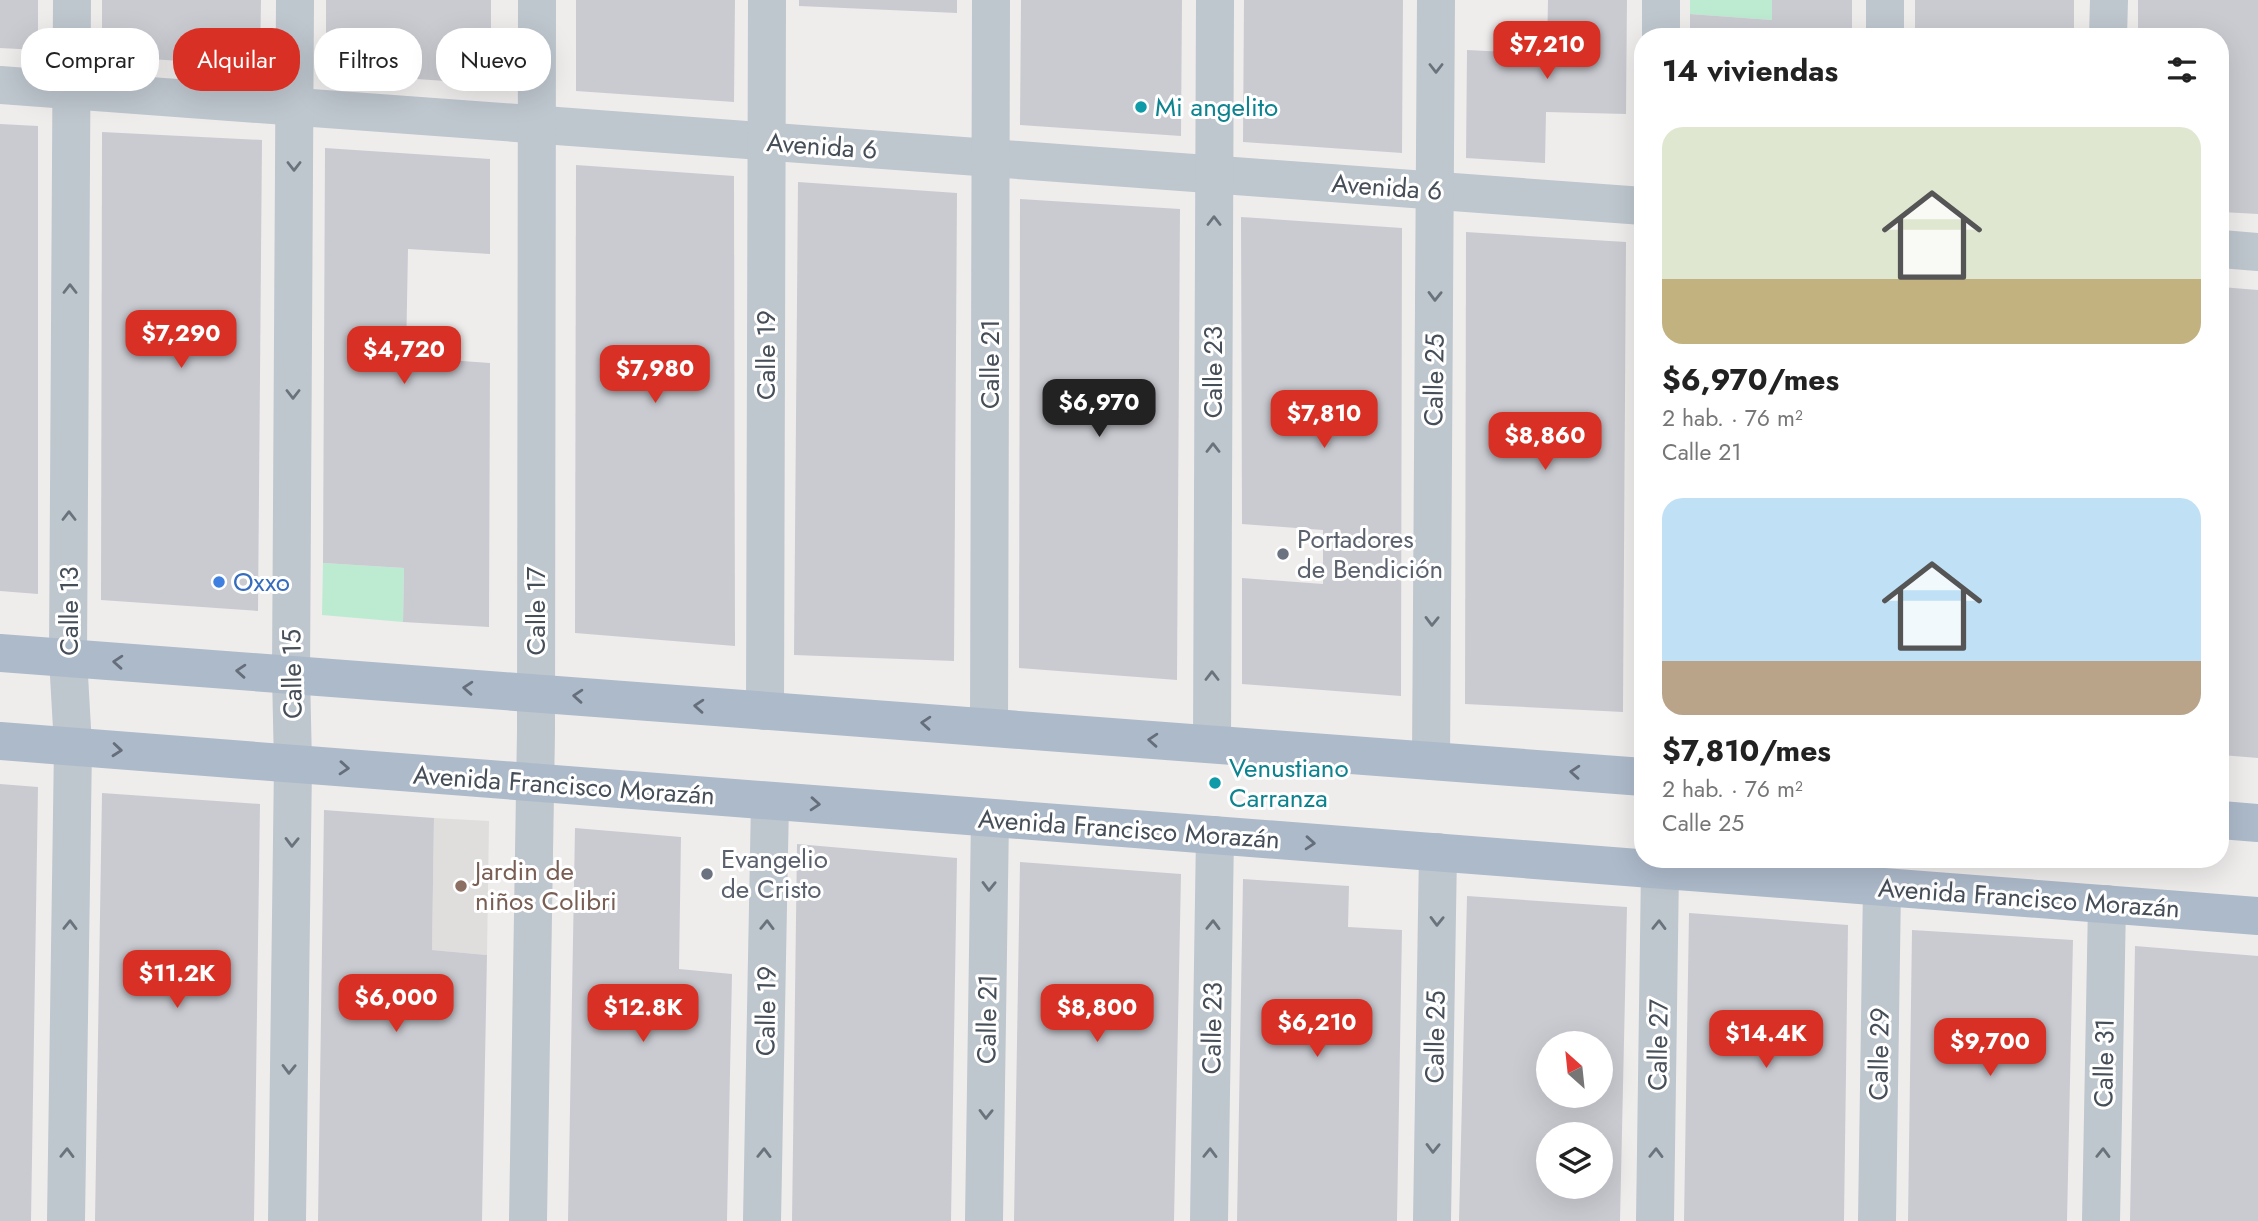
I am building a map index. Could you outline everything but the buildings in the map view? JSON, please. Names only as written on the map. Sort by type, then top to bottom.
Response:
[{"type":"main road","points":[[0,653],[1634,776]]},
{"type":"main road","name":"Avenida Francisco Morazán","points":[[0,741],[1634,867]]},
{"type":"main road","points":[[2229,821],[2258,823]]},
{"type":"main road","name":"Avenida Francisco Morazán","points":[[1647,868],[2258,916]]},
{"type":"street","name":"Calle 13","points":[[72,0],[72,28]]},
{"type":"street","name":"Calle 15","points":[[287,1221],[293,764],[291,675],[295,0]]},
{"type":"street","name":"Calle 17","points":[[528,1221],[536,693],[537,0]]},
{"type":"street","name":"Calle 19","points":[[765,710],[767,0]]},
{"type":"street","name":"Calle 21","points":[[989,727],[991,0]]},
{"type":"street","name":"Calle 23","points":[[1212,744],[1215,0]]},
{"type":"street","name":"Calle 25","points":[[1431,761],[1436,0]]},
{"type":"street","points":[[1661,0],[1661,28]]},
{"type":"street","points":[[1885,0],[1885,28]]},
{"type":"street","points":[[2108,28],[2109,0]]},
{"type":"street","name":"Avenida 6","points":[[0,85],[21,86]]},
{"type":"street","name":"Calle 13","points":[[65,1221],[73,746],[68,658],[71,91]]},
{"type":"street","name":"Avenida 6","points":[[84,91],[1634,205]]},
{"type":"street","points":[[2229,250],[2258,252]]},
{"type":"street","name":"Calle 19","points":[[762,1221],[770,801]]},
{"type":"street","name":"Calle 21","points":[[984,1221],[990,818]]},
{"type":"street","name":"Calle 23","points":[[1209,1221],[1215,835]]},
{"type":"street","name":"Calle 25","points":[[1432,1221],[1438,852]]},
{"type":"street","name":"Calle 27","points":[[1655,1221],[1660,869]]},
{"type":"street","name":"Calle 29","points":[[1877,1221],[1882,887]]},
{"type":"street","name":"Calle 31","points":[[2101,1221],[2107,904]]},
{"type":"shaded area","name":"Jardin de niños Colibri","points":[[434,818],[489,821],[487,955],[432,950]]},
{"type":"green space","points":[[1690,0],[1772,0],[1772,20],[1690,14]]},
{"type":"green space","points":[[323,563],[404,568],[403,622],[322,615]]},
{"type":"place","name":"Mi angelito","points":[[1141,107]]},
{"type":"place","name":"Portadores de Bendición","points":[[1283,554]]},
{"type":"place","name":"Oxxo","points":[[219,582]]},
{"type":"place","name":"Venustiano Carranza","points":[[1215,783]]},
{"type":"place","name":"Evangelio de Cristo","points":[[707,874]]},
{"type":"place","name":"Jardin de niños Colibri","points":[[461,886]]}]
